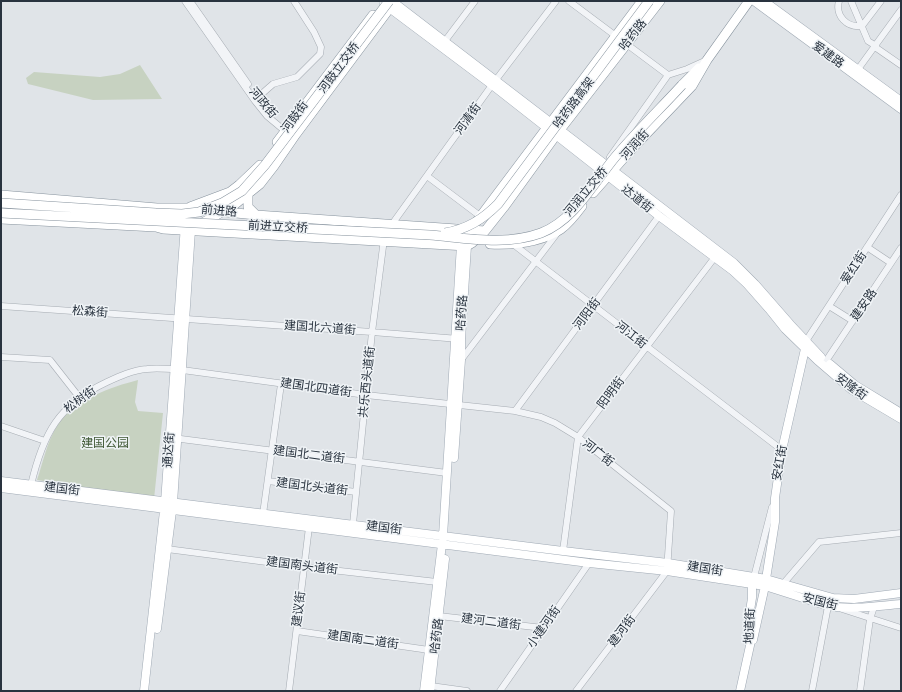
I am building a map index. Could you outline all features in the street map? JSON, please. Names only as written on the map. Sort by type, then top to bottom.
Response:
[{"type":"highway","name":"哈药路","points":[[467,244],[471,230],[480,216],[642,1]]},
{"type":"highway","name":"哈药路高架","points":[[430,235],[453,232],[465,228],[483,218],[498,204],[650,1]]},
{"type":"highway","name":"哈药路","points":[[467,244],[484,231],[504,207],[558,133],[660,1]]},
{"type":"highway","name":"河润街","points":[[513,244],[532,241],[557,228],[575,215],[611,172],[692,86],[707,60],[749,1]]},
{"type":"highway","name":"河鼓街","points":[[187,208],[230,192],[259,166],[286,129],[389,3]]},
{"type":"highway","name":"河鼓街","points":[[188,230],[234,205],[260,184],[389,3]]},
{"type":"highway","name":"河鼓立交桥","points":[[1,203],[156,214],[182,214],[199,212],[222,203],[242,191],[265,165],[389,3]]},
{"type":"highway","name":"河润立交桥","points":[[557,228],[586,196],[617,155],[707,60]]},
{"type":"highway","points":[[248,194],[248,207],[256,215]]},
{"type":"highway","name":"前进路","points":[[1,195],[157,208],[187,208],[256,215],[484,231]]},
{"type":"highway","name":"前进立交桥","points":[[1,213],[503,240],[533,235],[557,228]]},
{"type":"highway","name":"前进路","points":[[1,220],[140,226],[163,229]]},
{"type":"highway","name":"前进路","points":[[1,225],[138,231],[163,229],[188,230],[467,244]]},
{"type":"highway","points":[[467,244],[513,244]]},
{"type":"main road","name":"爱建路","points":[[754,1],[856,72],[901,101]]},
{"type":"main road","name":"爱建路","points":[[764,1],[901,109]]},
{"type":"main road","points":[[389,3],[445,41],[494,83]]},
{"type":"main road","points":[[389,3],[494,83]]},
{"type":"main road","name":"达道街","points":[[494,83],[558,133],[734,263],[755,284],[806,345]]},
{"type":"main road","name":"达道街","points":[[558,133],[605,164],[611,172],[659,216],[715,257],[747,284],[770,309],[785,329],[806,345]]},
{"type":"main road","name":"通达街","points":[[149,691],[167,549],[173,438],[188,230],[187,208]]},
{"type":"main road","name":"哈药路","points":[[428,689],[439,616],[454,404],[457,339],[467,244]]},
{"type":"main road","name":"哈药路","points":[[428,689],[429,650],[437,582],[445,540],[448,472],[454,404],[461,360],[457,339]]},
{"type":"main road","name":"安隆街","points":[[806,345],[855,385],[901,413]]},
{"type":"main road","name":"安隆街","points":[[806,345],[852,390],[901,419]]},
{"type":"main road","name":"安红街","points":[[743,691],[765,583],[775,522],[775,498],[782,450],[806,345]]},
{"type":"main road","name":"建国街","points":[[1,481],[309,527],[563,552],[765,583]]},
{"type":"main road","name":"建国街","points":[[1,488],[353,524],[589,563],[668,567]]},
{"type":"main road","name":"通达街","points":[[144,691],[169,506]]},
{"type":"main road","name":"地道街","points":[[740,691],[751,641],[749,617],[753,581]]},
{"type":"main road","name":"安国街","points":[[765,583],[783,584],[833,598],[854,599],[901,593]]},
{"type":"main road","name":"安国街","points":[[765,583],[828,606],[838,608],[858,609],[901,604]]},
{"type":"street","name":"河政街","points":[[184,1],[267,116],[296,134]]},
{"type":"street","name":"河政街","points":[[190,1],[257,98],[286,129]]},
{"type":"street","points":[[257,98],[273,84],[297,77],[320,54],[321,47],[314,32],[294,1]]},
{"type":"street","points":[[445,41],[474,1]]},
{"type":"street","name":"河清街","points":[[384,240],[392,225],[427,176],[494,83],[556,1]]},
{"type":"street","points":[[569,1],[668,75],[687,69],[707,60]]},
{"type":"street","points":[[839,1],[838,6],[842,20],[857,27],[862,26],[881,1]]},
{"type":"street","points":[[851,1],[868,41],[901,65]]},
{"type":"street","points":[[856,72],[901,10]]},
{"type":"street","name":"河润街","points":[[605,164],[668,75]]},
{"type":"street","points":[[427,176],[480,216]]},
{"type":"street","name":"爱红街","points":[[806,345],[829,306],[901,195]]},
{"type":"street","name":"河阳街","points":[[515,411],[659,216]]},
{"type":"street","name":"河润街","points":[[461,360],[536,262],[557,228]]},
{"type":"street","name":"共乐西头道街","points":[[353,524],[372,332],[384,240]]},
{"type":"street","name":"河江街","points":[[513,244],[782,450]]},
{"type":"street","points":[[867,247],[891,263]]},
{"type":"street","name":"建安路","points":[[826,361],[901,248]]},
{"type":"street","name":"阳明街","points":[[563,552],[578,437],[715,257]]},
{"type":"street","name":"松森街","points":[[1,306],[182,318]]},
{"type":"street","points":[[829,306],[853,321]]},
{"type":"street","name":"建国北六道街","points":[[182,318],[457,339]]},
{"type":"street","points":[[1,357],[50,360],[79,397]]},
{"type":"street","name":"松树街","points":[[31,485],[45,441],[55,421],[79,397],[98,386],[131,372],[147,369],[178,369]]},
{"type":"street","name":"建国北四道街","points":[[178,369],[366,395],[454,404]]},
{"type":"street","points":[[263,514],[281,384]]},
{"type":"street","name":"河广街","points":[[454,404],[515,411],[541,417],[555,423],[578,437],[671,511],[668,567]]},
{"type":"street","points":[[1,426],[45,441]]},
{"type":"street","name":"建国北二道街","points":[[173,438],[448,472]]},
{"type":"street","name":"建国北头道街","points":[[268,481],[356,492]]},
{"type":"street","points":[[753,581],[775,498]]},
{"type":"street","name":"建议街","points":[[289,691],[309,527]]},
{"type":"street","points":[[783,584],[819,542],[901,533]]},
{"type":"street","name":"建国南头道街","points":[[167,549],[437,582]]},
{"type":"street","name":"小建河街","points":[[500,691],[589,563]]},
{"type":"street","name":"建河街","points":[[576,691],[668,567]]},
{"type":"street","points":[[812,691],[828,606]]},
{"type":"street","points":[[860,691],[870,619],[874,607]]},
{"type":"street","points":[[838,608],[901,628]]},
{"type":"street","name":"建河二道街","points":[[439,616],[543,628]]},
{"type":"street","name":"建国南二道街","points":[[297,631],[429,650]]},
{"type":"street","points":[[428,689],[468,691]]},
{"type":"green space","points":[[140,65],[162,99],[93,100],[28,84],[26,78],[34,72],[100,77],[120,74]]},
{"type":"green space","name":"建国公园","points":[[138,380],[135,402],[138,411],[163,413],[154,499],[37,480],[50,439],[64,417],[73,409],[93,396],[116,386]]}]
